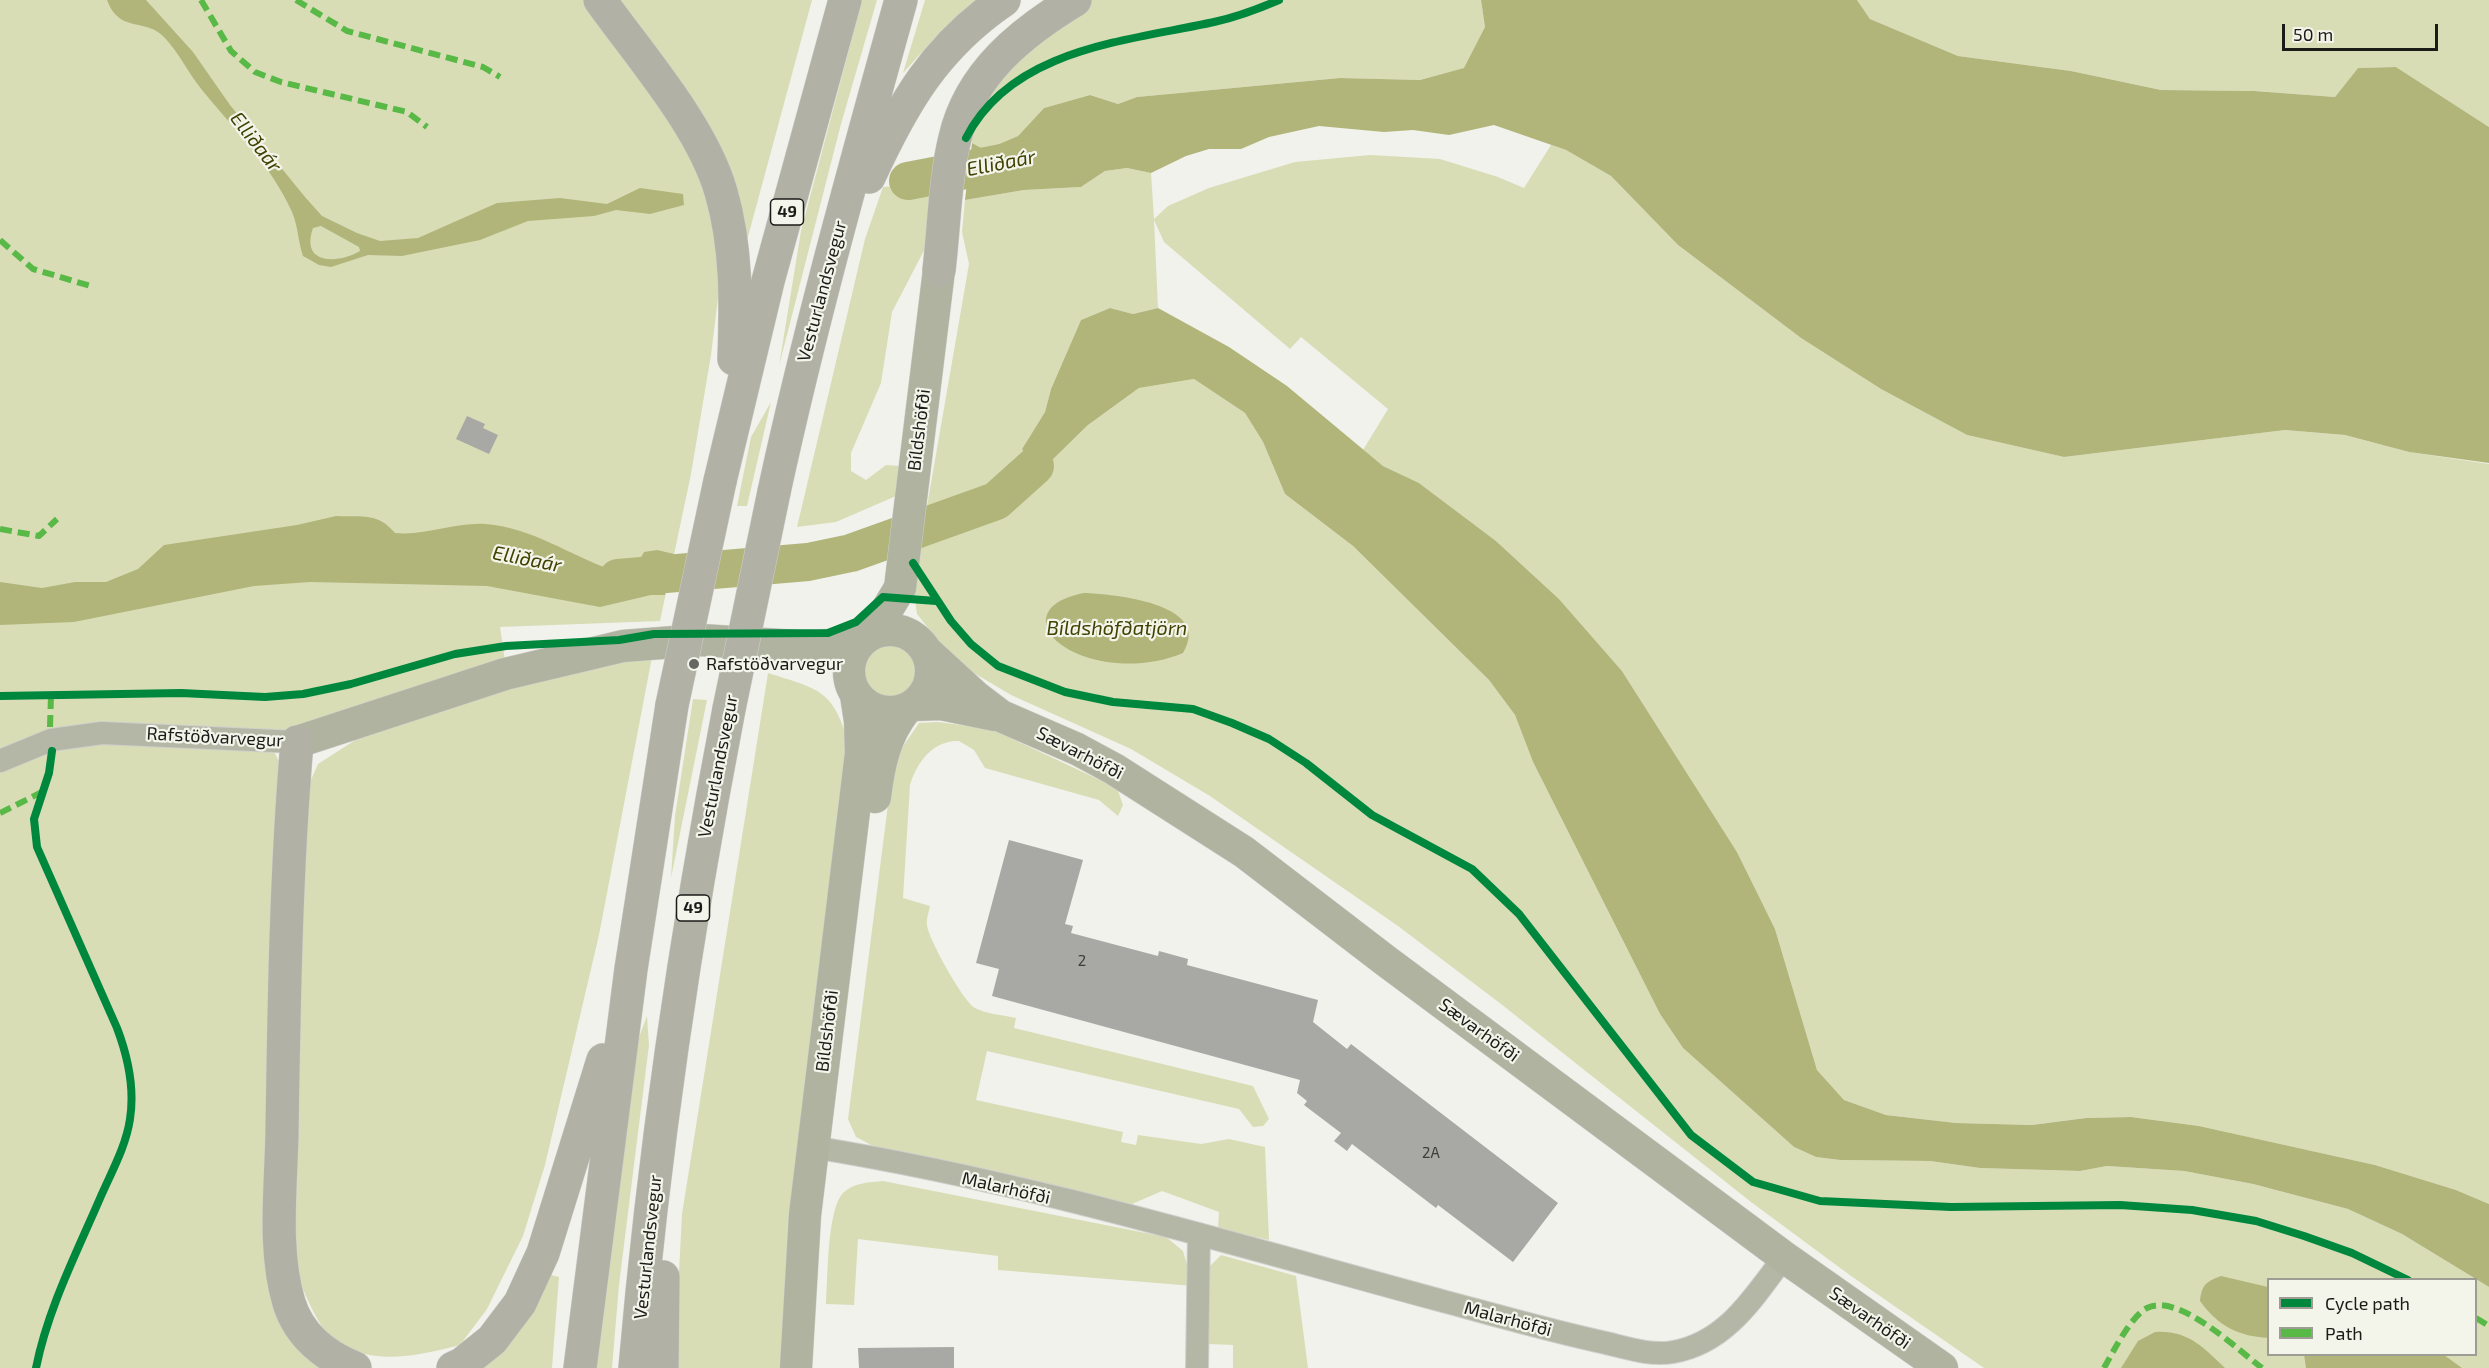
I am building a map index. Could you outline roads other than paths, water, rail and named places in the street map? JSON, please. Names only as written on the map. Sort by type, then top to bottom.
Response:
[{"type":"highway","points":[[600,0],[688,122],[708,159],[721,191],[736,286],[732,424]]},
{"type":"highway","name":"49","points":[[580,1368],[631,969],[672,705],[732,424],[768,281],[845,0]]},
{"type":"highway","name":"Vesturlandsvegur","points":[[635,1368],[663,1107],[702,852],[729,709],[796,387],[901,0]]},
{"type":"highway","points":[[830,256],[888,135],[926,72],[950,42],[978,17],[1004,0]]},
{"type":"highway","points":[[939,270],[955,138],[978,84],[1017,38],[1075,0]]},
{"type":"highway","points":[[297,742],[291,816],[283,1058],[281,1254],[290,1304],[305,1334],[335,1360],[355,1368]]},
{"type":"highway","points":[[453,1368],[462,1364],[492,1340],[520,1303],[543,1253],[631,969]]},
{"type":"highway","points":[[662,1368],[663,1107]]},
{"type":"street","name":"Bíldshöfði","points":[[817,1368],[825,1223],[823,1148],[861,753],[861,721],[850,662],[867,638],[901,579],[939,270]]},
{"type":"street","name":"Bíldshöfði","points":[[796,1368],[804,1226],[823,1148],[878,778],[889,733],[928,687],[930,664],[901,579]]},
{"type":"street","points":[[867,638],[898,630],[923,648]]},
{"type":"street","name":"Rafstöðvarvegur","points":[[0,761],[51,740],[102,733],[297,742],[505,674],[573,655],[651,642],[701,640],[812,647],[867,638]]},
{"type":"street","name":"Rafstöðvarvegur","points":[[780,645],[832,669],[854,690]]},
{"type":"street","name":"Sævarhöfði","points":[[923,648],[976,698],[1001,716]]},
{"type":"street","points":[[854,690],[864,703],[884,712],[909,707]]},
{"type":"street","name":"Sævarhöfði","points":[[909,707],[941,704],[1001,716],[1046,734],[1114,769],[1244,852],[1784,1257],[1942,1368]]},
{"type":"street","name":"Malarhöfði","points":[[823,1148],[1008,1187],[1199,1234],[1568,1335],[1643,1352],[1670,1353],[1712,1338],[1733,1321],[1784,1257]]},
{"type":"street","points":[[1197,1368],[1199,1234]]},
{"type":"water","points":[[107,0],[146,0],[193,52],[230,105],[322,216],[380,241],[418,238],[497,203],[560,198],[607,204],[640,188],[683,194],[684,205],[650,214],[616,210],[594,216],[528,221],[480,240],[402,256],[368,255],[331,267],[319,265],[303,256],[292,212],[274,179],[202,90],[170,44],[158,32],[126,21],[112,11]],"holes":[[[321,226],[359,247],[360,251],[342,258],[323,258],[316,255],[312,249],[310,240],[313,228]]]},
{"type":"water","points":[[1481,0],[1857,0],[1870,19],[1958,56],[2071,71],[2161,90],[2254,91],[2335,97],[2358,68],[2396,67],[2489,127],[2489,463],[2409,452],[2345,435],[2285,430],[2064,457],[1967,435],[1881,389],[1801,338],[1678,245],[1611,176],[1566,150],[1494,125],[1449,135],[1413,130],[1384,132],[1319,126],[1269,137],[1241,149],[1209,149],[1186,156],[1151,173],[1127,168],[1105,171],[1081,187],[1024,190],[965,200],[972,143],[985,150],[1018,136],[1044,108],[1090,95],[1118,104],[1137,97],[1340,78],[1420,80],[1464,68],[1485,27]]},
{"type":"water","points":[[1110,308],[1133,314],[1158,308],[1229,347],[1287,386],[1383,466],[1419,483],[1496,541],[1559,599],[1622,671],[1737,852],[1775,929],[1817,1070],[1844,1100],[1886,1115],[1956,1123],[2032,1125],[2086,1118],[2131,1117],[2199,1126],[2375,1165],[2456,1190],[2489,1204],[2489,1287],[2402,1234],[2348,1209],[2253,1184],[2184,1171],[2107,1166],[2080,1171],[1980,1168],[1930,1161],[1840,1160],[1816,1157],[1794,1147],[1683,1048],[1660,1014],[1533,762],[1515,715],[1489,680],[1353,546],[1285,494],[1263,442],[1245,413],[1194,379],[1139,388],[1088,425],[1047,465],[1035,466],[1022,449],[1045,412],[1051,389],[1081,320]]},
{"type":"water","points":[[336,516],[361,516],[375,519],[389,526],[395,533],[418,533],[474,524],[503,527],[535,536],[612,570],[639,561],[644,552],[657,550],[674,554],[665,595],[651,595],[600,607],[487,586],[310,582],[254,586],[74,622],[0,625],[0,582],[42,588],[75,582],[106,582],[138,569],[164,545],[297,525]]},
{"type":"water","name":"Bíldshöfðatjörn","points":[[1084,593],[1136,599],[1173,612],[1185,623],[1189,636],[1183,653],[1146,663],[1133,664],[1095,660],[1068,649],[1049,631],[1046,622],[1048,613],[1055,605],[1067,598]]},
{"type":"water","points":[[2221,1276],[2267,1287],[2267,1338],[2238,1332],[2222,1323],[2207,1310],[2200,1301],[2206,1284]]},
{"type":"water","points":[[2155,1332],[2177,1334],[2194,1341],[2225,1368],[2121,1368],[2138,1341]]},
{"type":"water","points":[[2304,1356],[2445,1356],[2462,1368],[2306,1368]]},
{"type":"waterway","name":"Elliðaár","points":[[908,181],[1018,160]]},
{"type":"waterway","name":"Elliðaár","points":[[618,578],[808,562],[851,553],[996,501],[1035,466]]},
{"type":"place","name":"Rafstöðvarvegur","points":[[694,664]]}]
